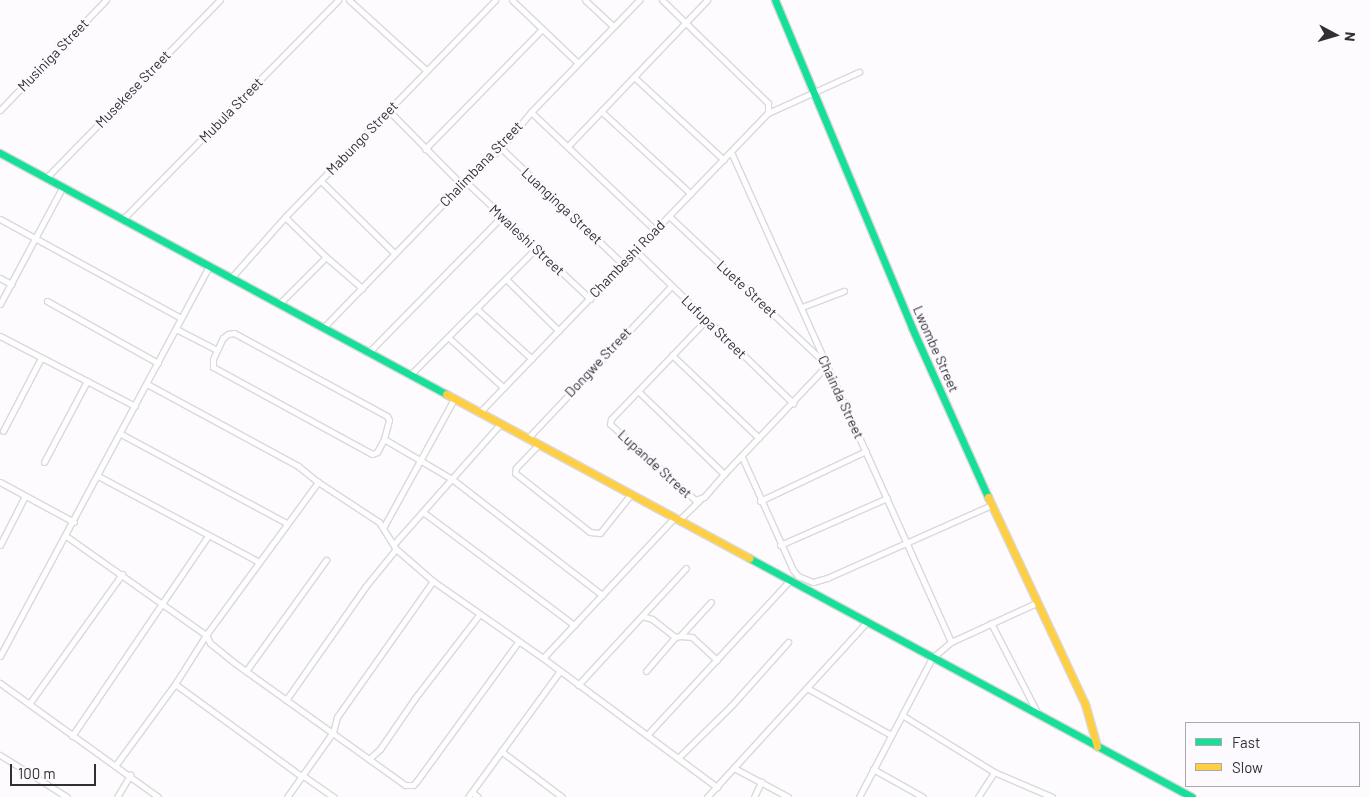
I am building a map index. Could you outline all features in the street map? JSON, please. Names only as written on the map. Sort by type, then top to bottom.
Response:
[{"type":"street","name":"Musiniga Street","points":[[0,110],[106,0]]},
{"type":"street","name":"Musekese Street","points":[[46,178],[220,0]]},
{"type":"street","name":"Mubula Street","points":[[123,219],[338,0]]},
{"type":"street","points":[[349,0],[427,71]]},
{"type":"street","name":"Mabungo Street","points":[[231,278],[285,218],[495,0]]},
{"type":"street","points":[[512,0],[578,63]]},
{"type":"street","points":[[585,0],[613,26]]},
{"type":"street","name":"Chalimbana Street","points":[[323,328],[463,183],[501,148],[531,112],[639,0]]},
{"type":"street","points":[[662,0],[768,103],[768,113],[860,72]]},
{"type":"street","points":[[568,146],[707,0]]},
{"type":"street","name":"Lwombe Street","points":[[775,0],[912,328],[1036,603],[1085,704],[1096,746]]},
{"type":"street","points":[[426,150],[542,29]]},
{"type":"street","points":[[634,77],[724,160]]},
{"type":"street","name":"Mwaleshi Street","points":[[389,111],[426,150],[502,216],[590,299]]},
{"type":"street","points":[[531,112],[655,230]]},
{"type":"street","points":[[601,112],[691,194]]},
{"type":"street","name":"Chambeshi Road","points":[[479,413],[768,113]]},
{"type":"street","name":"Luanginga Street","points":[[501,148],[623,264]]},
{"type":"street","name":"Chainda Street","points":[[731,152],[951,642]]},
{"type":"street","points":[[0,153],[411,374],[526,439],[677,518],[932,658],[1192,797]]},
{"type":"street","points":[[321,181],[394,254]]},
{"type":"street","points":[[0,304],[62,188]]},
{"type":"street","points":[[369,352],[502,216]]},
{"type":"street","name":"Luete Street","points":[[669,216],[825,364]]},
{"type":"street","points":[[285,218],[362,288]]},
{"type":"street","points":[[0,219],[181,318]]},
{"type":"street","points":[[411,374],[449,338],[536,248]]},
{"type":"street","name":"Lufupa Street","points":[[636,251],[793,403]]},
{"type":"street","points":[[279,304],[326,257]]},
{"type":"street","points":[[0,656],[74,522],[209,266]]},
{"type":"street","points":[[0,278],[11,284]]},
{"type":"street","points":[[506,279],[558,331]]},
{"type":"street","name":"Dongwe Street","points":[[526,439],[671,286]]},
{"type":"street","points":[[802,307],[844,291]]},
{"type":"street","points":[[47,301],[158,362]]},
{"type":"street","points":[[477,309],[532,359]]},
{"type":"street","points":[[706,320],[638,391],[724,474]]},
{"type":"street","points":[[176,329],[217,350]]},
{"type":"street","points":[[234,333],[339,388],[387,416],[389,420],[384,439],[377,452],[372,454],[212,367],[223,338],[228,334],[234,333]]},
{"type":"street","points":[[0,336],[135,406]]},
{"type":"street","points":[[449,338],[504,388]]},
{"type":"street","points":[[672,354],[759,438]]},
{"type":"street","points":[[3,431],[41,358]]},
{"type":"street","name":"Lupande Street","points":[[638,391],[611,419],[610,424],[690,498],[700,500],[793,403],[825,364]]},
{"type":"street","points":[[44,462],[87,382]]},
{"type":"street","points":[[147,384],[298,466],[312,475],[318,482],[379,522],[395,547],[433,581],[578,684],[717,787]]},
{"type":"street","points":[[383,528],[454,399]]},
{"type":"street","points":[[286,700],[395,547],[500,424]]},
{"type":"street","points":[[121,434],[286,523]]},
{"type":"street","points":[[384,439],[452,479],[602,595]]},
{"type":"street","points":[[538,445],[516,468],[515,473],[590,532],[600,533],[631,494]]},
{"type":"street","points":[[760,501],[866,452]]},
{"type":"street","points":[[742,457],[780,545],[801,577],[813,582],[827,578],[992,505]]},
{"type":"street","points":[[98,476],[259,562]]},
{"type":"street","points":[[0,482],[74,522]]},
{"type":"street","points":[[115,766],[175,684],[206,635],[286,523],[318,482]]},
{"type":"street","points":[[0,544],[25,496]]},
{"type":"street","points":[[780,545],[887,498]]},
{"type":"street","points":[[542,658],[677,518],[700,500]]},
{"type":"street","points":[[423,512],[574,625]]},
{"type":"street","points":[[66,536],[206,635],[210,643],[246,671],[333,732],[401,783],[413,785],[518,642]]},
{"type":"street","points":[[72,736],[208,536]]},
{"type":"street","points":[[246,671],[326,560]]},
{"type":"street","points":[[578,684],[686,568]]},
{"type":"street","points":[[29,704],[122,574]]},
{"type":"street","points":[[647,735],[791,581],[801,577]]},
{"type":"street","points":[[287,797],[333,732],[337,717],[433,581]]},
{"type":"street","points":[[646,671],[711,602]]},
{"type":"street","points":[[859,797],[932,658],[951,642],[1036,603]]},
{"type":"street","points":[[369,759],[380,749],[479,615]]},
{"type":"street","points":[[642,616],[652,619],[678,636],[692,636],[717,660]]},
{"type":"street","points":[[707,797],[868,622]]},
{"type":"street","points":[[992,623],[1037,714]]},
{"type":"street","points":[[678,758],[730,706],[788,642]]},
{"type":"street","points":[[478,797],[470,795],[560,671]]},
{"type":"street","points":[[0,683],[158,797]]},
{"type":"street","points":[[175,684],[301,776],[334,797]]},
{"type":"street","points":[[807,688],[891,735]]},
{"type":"street","points":[[902,715],[994,772],[1052,797]]},
{"type":"street","points":[[501,751],[562,797]]},
{"type":"street","points":[[0,755],[66,797]]},
{"type":"street","points":[[734,768],[788,797]]},
{"type":"street","points":[[873,769],[923,797]]},
{"type":"street","points":[[978,797],[994,772]]},
{"type":"street","points":[[117,797],[130,775]]},
{"type":"street","points":[[754,797],[761,782]]},
{"type":"traffic: fast","points":[[775,0],[912,328],[988,497]]},
{"type":"traffic: fast","points":[[0,153],[446,394]]},
{"type":"traffic: fast","points":[[749,558],[1192,797]]},
{"type":"traffic: slow","points":[[446,394],[749,558]]},
{"type":"traffic: slow","points":[[988,497],[1085,704],[1097,746]]}]
